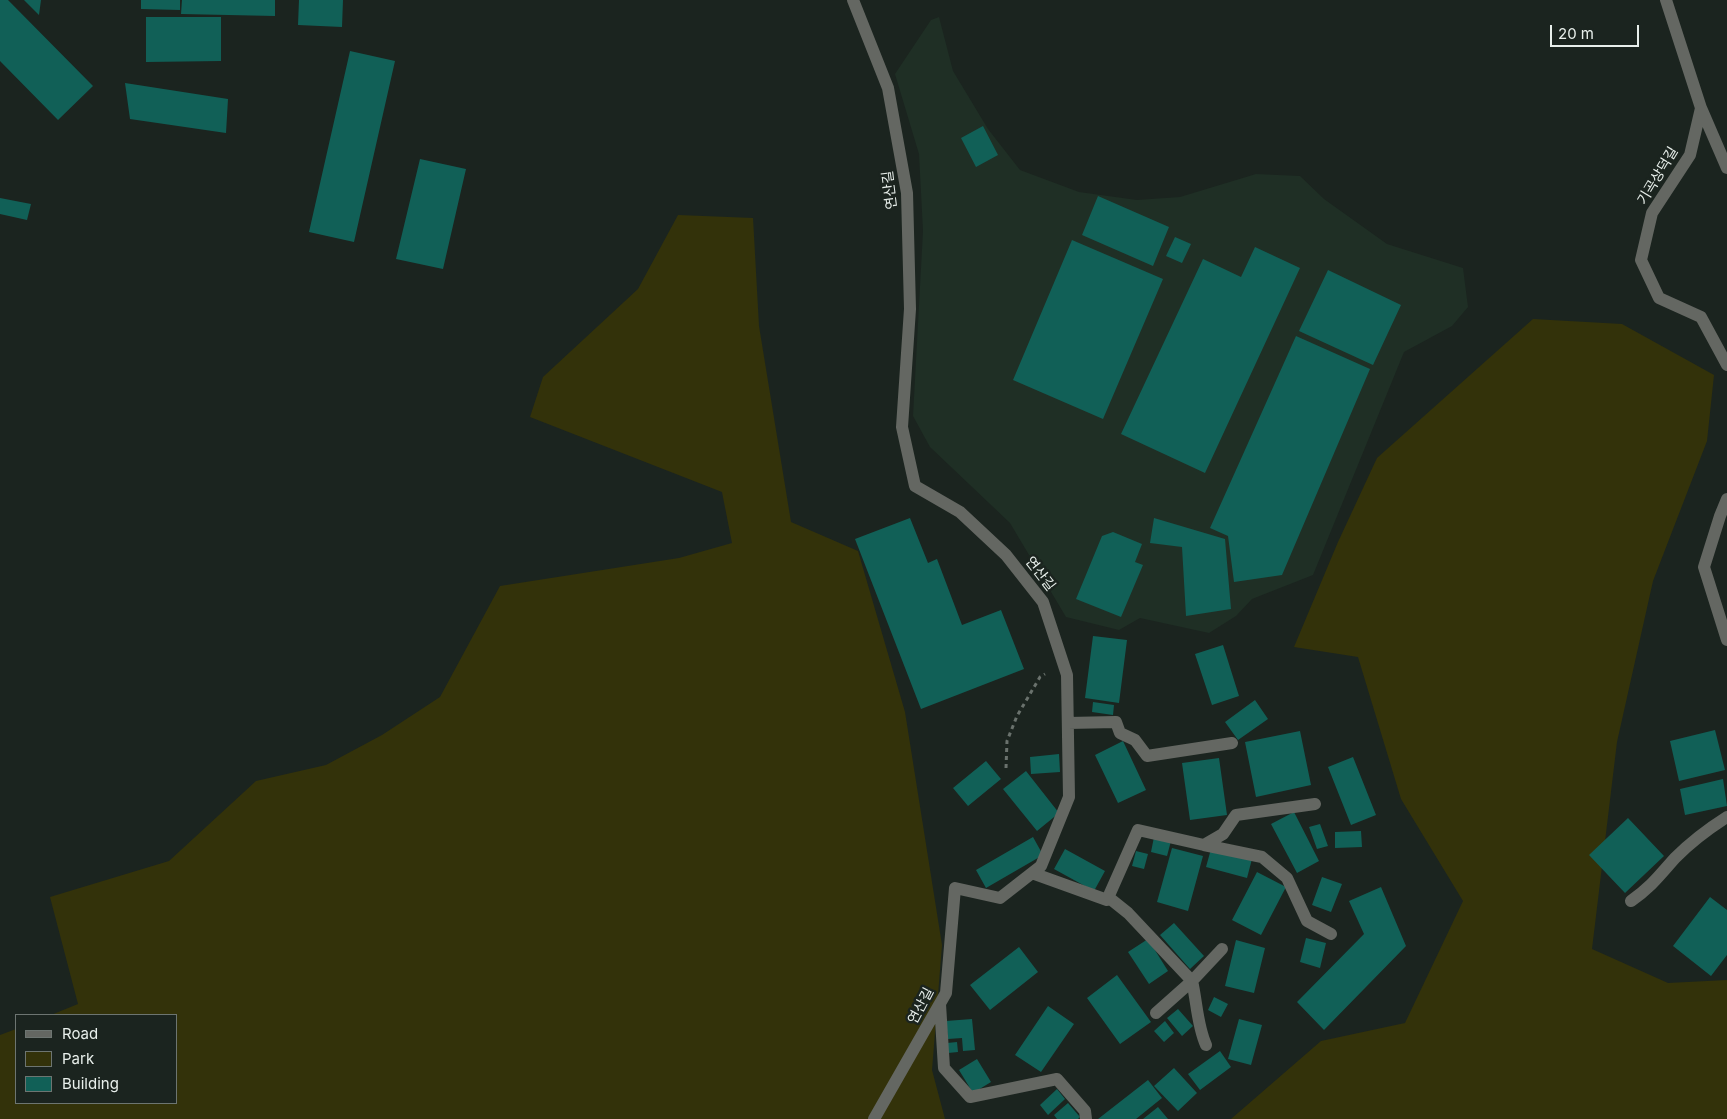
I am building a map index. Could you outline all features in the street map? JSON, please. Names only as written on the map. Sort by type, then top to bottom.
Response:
[{"type":"street","name":"연산길","points":[[853,0],[888,88],[908,193],[910,309],[902,427],[915,486],[960,512],[1006,555],[1043,602],[1067,675],[1068,724],[1069,797],[1041,866],[1000,898],[955,888],[946,993],[874,1119]]},
{"type":"street","points":[[1666,0],[1701,108],[1727,168]]},
{"type":"street","name":"기곡상덕길","points":[[1701,108],[1690,155],[1652,213],[1641,260],[1659,298],[1701,317],[1727,365]]},
{"type":"street","points":[[1727,500],[1704,567],[1727,640]]},
{"type":"street","points":[[1068,724],[1116,722],[1120,733],[1136,740],[1147,756],[1232,743]]},
{"type":"street","points":[[1204,845],[1223,834],[1236,815],[1315,804]]},
{"type":"street","points":[[1631,902],[1650,888],[1676,858],[1704,832],[1727,817]]},
{"type":"street","points":[[1032,873],[1107,900],[1138,830],[1262,857],[1287,878],[1307,921],[1332,934]]},
{"type":"street","points":[[1108,897],[1128,913],[1192,981],[1199,1011],[1201,1033],[1206,1045]]},
{"type":"street","points":[[1156,1012],[1192,981],[1222,949]]},
{"type":"street","points":[[940,1004],[944,1068],[970,1097],[1057,1080],[1085,1111],[1086,1119]]},
{"type":"path","points":[[1006,768],[1007,741],[1017,716],[1040,677],[1063,664]]},
{"type":"shaded area","points":[[939,17],[953,71],[988,129],[1020,170],[1079,192],[1137,200],[1180,197],[1256,174],[1300,176],[1324,199],[1387,244],[1463,268],[1468,307],[1452,326],[1404,352],[1313,575],[1252,599],[1236,616],[1209,633],[1140,618],[1119,630],[1066,617],[1010,523],[930,447],[913,416],[923,231],[919,154],[895,74],[931,20]]},
{"type":"green space","points":[[678,215],[753,218],[759,326],[791,522],[858,551],[905,712],[942,945],[932,1070],[945,1119],[0,1119],[0,1035],[15,1029],[15,1104],[178,1104],[178,1014],[53,1014],[78,1004],[50,897],[169,861],[256,781],[326,765],[382,735],[440,697],[500,586],[679,558],[732,543],[722,492],[530,417],[543,377],[638,289]]},
{"type":"green space","points":[[1533,319],[1622,324],[1714,375],[1707,441],[1653,581],[1617,742],[1592,949],[1668,983],[1727,980],[1727,1119],[1231,1119],[1321,1041],[1405,1023],[1463,901],[1401,799],[1358,657],[1294,647],[1338,542],[1377,458]]},
{"type":"building","points":[[0,0],[8,0],[93,86],[58,120],[0,61]]},
{"type":"building","points":[[24,0],[41,0],[39,15]]},
{"type":"building","points":[[141,0],[180,0],[180,10],[141,9]]},
{"type":"building","points":[[182,0],[275,0],[275,16],[181,14]]},
{"type":"building","points":[[299,0],[343,0],[342,27],[298,25]]},
{"type":"building","points":[[146,17],[221,17],[221,61],[146,62]]},
{"type":"building","points":[[350,51],[395,61],[354,242],[309,232]]},
{"type":"building","points":[[125,83],[228,99],[226,133],[130,119]]},
{"type":"building","points":[[983,126],[998,155],[976,167],[961,138]]},
{"type":"building","points":[[420,159],[466,169],[443,269],[396,259]]},
{"type":"building","points":[[1098,196],[1169,227],[1153,266],[1082,235]]},
{"type":"building","points":[[0,198],[31,204],[27,220],[0,214]]},
{"type":"building","points":[[1175,237],[1191,244],[1182,263],[1166,256]]},
{"type":"building","points":[[1072,240],[1163,279],[1103,419],[1013,380]]},
{"type":"building","points":[[1255,247],[1300,268],[1205,473],[1121,434],[1203,259],[1241,277]]},
{"type":"building","points":[[1328,270],[1401,305],[1373,365],[1299,331]]},
{"type":"building","points":[[1296,336],[1370,369],[1282,575],[1234,582],[1228,536],[1210,528]]},
{"type":"building","points":[[910,518],[928,563],[937,559],[962,625],[1001,610],[1024,669],[921,709],[855,539]]},
{"type":"building","points":[[1154,518],[1225,539],[1231,609],[1186,616],[1182,547],[1150,543]]},
{"type":"building","points":[[1113,532],[1142,544],[1135,562],[1143,565],[1121,617],[1076,599],[1102,536]]},
{"type":"building","points":[[1093,636],[1127,640],[1119,703],[1085,698]]},
{"type":"building","points":[[1223,645],[1239,696],[1212,705],[1195,654]]},
{"type":"building","points":[[1255,700],[1268,719],[1238,740],[1225,722]]},
{"type":"building","points":[[1093,702],[1114,705],[1113,715],[1092,712]]},
{"type":"building","points":[[1715,730],[1725,770],[1679,781],[1670,741]]},
{"type":"building","points":[[1300,731],[1311,785],[1256,797],[1245,742]]},
{"type":"building","points":[[1123,741],[1146,790],[1118,803],[1095,755]]},
{"type":"building","points":[[1059,754],[1060,772],[1031,774],[1030,757]]},
{"type":"building","points":[[1353,757],[1376,815],[1351,825],[1328,767]]},
{"type":"building","points":[[1219,758],[1227,815],[1190,820],[1182,763]]},
{"type":"building","points":[[986,761],[1001,779],[968,806],[953,788]]},
{"type":"building","points":[[1026,771],[1059,813],[1037,831],[1003,789]]},
{"type":"building","points":[[1723,779],[1727,806],[1685,815],[1680,789]]},
{"type":"building","points":[[1294,812],[1319,861],[1297,873],[1271,824]]},
{"type":"building","points":[[1628,818],[1664,856],[1625,893],[1589,855]]},
{"type":"building","points":[[1320,824],[1328,846],[1317,849],[1309,827]]},
{"type":"building","points":[[1361,831],[1362,847],[1335,848],[1335,832]]},
{"type":"building","points":[[1033,837],[1043,855],[986,888],[976,870]]},
{"type":"building","points":[[1154,837],[1171,841],[1167,856],[1151,852]]},
{"type":"building","points":[[1172,848],[1203,856],[1188,911],[1157,902]]},
{"type":"building","points":[[1065,849],[1105,871],[1094,891],[1054,869]]},
{"type":"building","points":[[1211,849],[1252,859],[1247,878],[1206,867]]},
{"type":"building","points":[[1136,851],[1148,854],[1144,869],[1132,866]]},
{"type":"building","points":[[1257,872],[1286,887],[1261,935],[1232,920]]},
{"type":"building","points":[[1322,877],[1342,884],[1331,912],[1312,905]]},
{"type":"building","points":[[1381,887],[1406,946],[1324,1030],[1297,1002],[1364,934],[1349,901]]},
{"type":"building","points":[[1710,897],[1727,910],[1727,955],[1711,976],[1673,946]]},
{"type":"building","points":[[1174,923],[1204,956],[1190,969],[1160,935]]},
{"type":"building","points":[[1306,938],[1326,943],[1320,968],[1300,962]]},
{"type":"building","points":[[1148,939],[1168,971],[1149,984],[1128,952]]},
{"type":"building","points":[[1236,940],[1265,948],[1254,993],[1225,986]]},
{"type":"building","points":[[1019,947],[1038,972],[990,1010],[970,985]]},
{"type":"building","points":[[1117,975],[1151,1022],[1120,1044],[1087,998]]},
{"type":"building","points":[[1214,997],[1228,1004],[1221,1017],[1208,1010]]},
{"type":"building","points":[[1048,1006],[1074,1024],[1041,1072],[1015,1055]]},
{"type":"building","points":[[1178,1009],[1193,1026],[1182,1036],[1167,1018]]},
{"type":"building","points":[[972,1019],[975,1050],[963,1051],[962,1038],[948,1039],[946,1021]]},
{"type":"building","points":[[1239,1019],[1262,1025],[1251,1065],[1228,1059]]},
{"type":"building","points":[[1165,1021],[1174,1033],[1164,1042],[1154,1031]]},
{"type":"building","points":[[957,1042],[958,1052],[948,1053],[947,1043]]},
{"type":"building","points":[[1220,1051],[1231,1067],[1200,1090],[1188,1074]]},
{"type":"building","points":[[977,1059],[991,1082],[973,1093],[959,1070]]},
{"type":"building","points":[[1174,1068],[1197,1093],[1178,1111],[1154,1086]]},
{"type":"building","points":[[1148,1080],[1162,1098],[1136,1119],[1098,1119]]},
{"type":"building","points":[[1057,1089],[1065,1099],[1048,1115],[1040,1105]]},
{"type":"building","points":[[1068,1103],[1080,1117],[1078,1119],[1057,1119],[1054,1115]]},
{"type":"building","points":[[1158,1107],[1168,1119],[1143,1119]]}]
